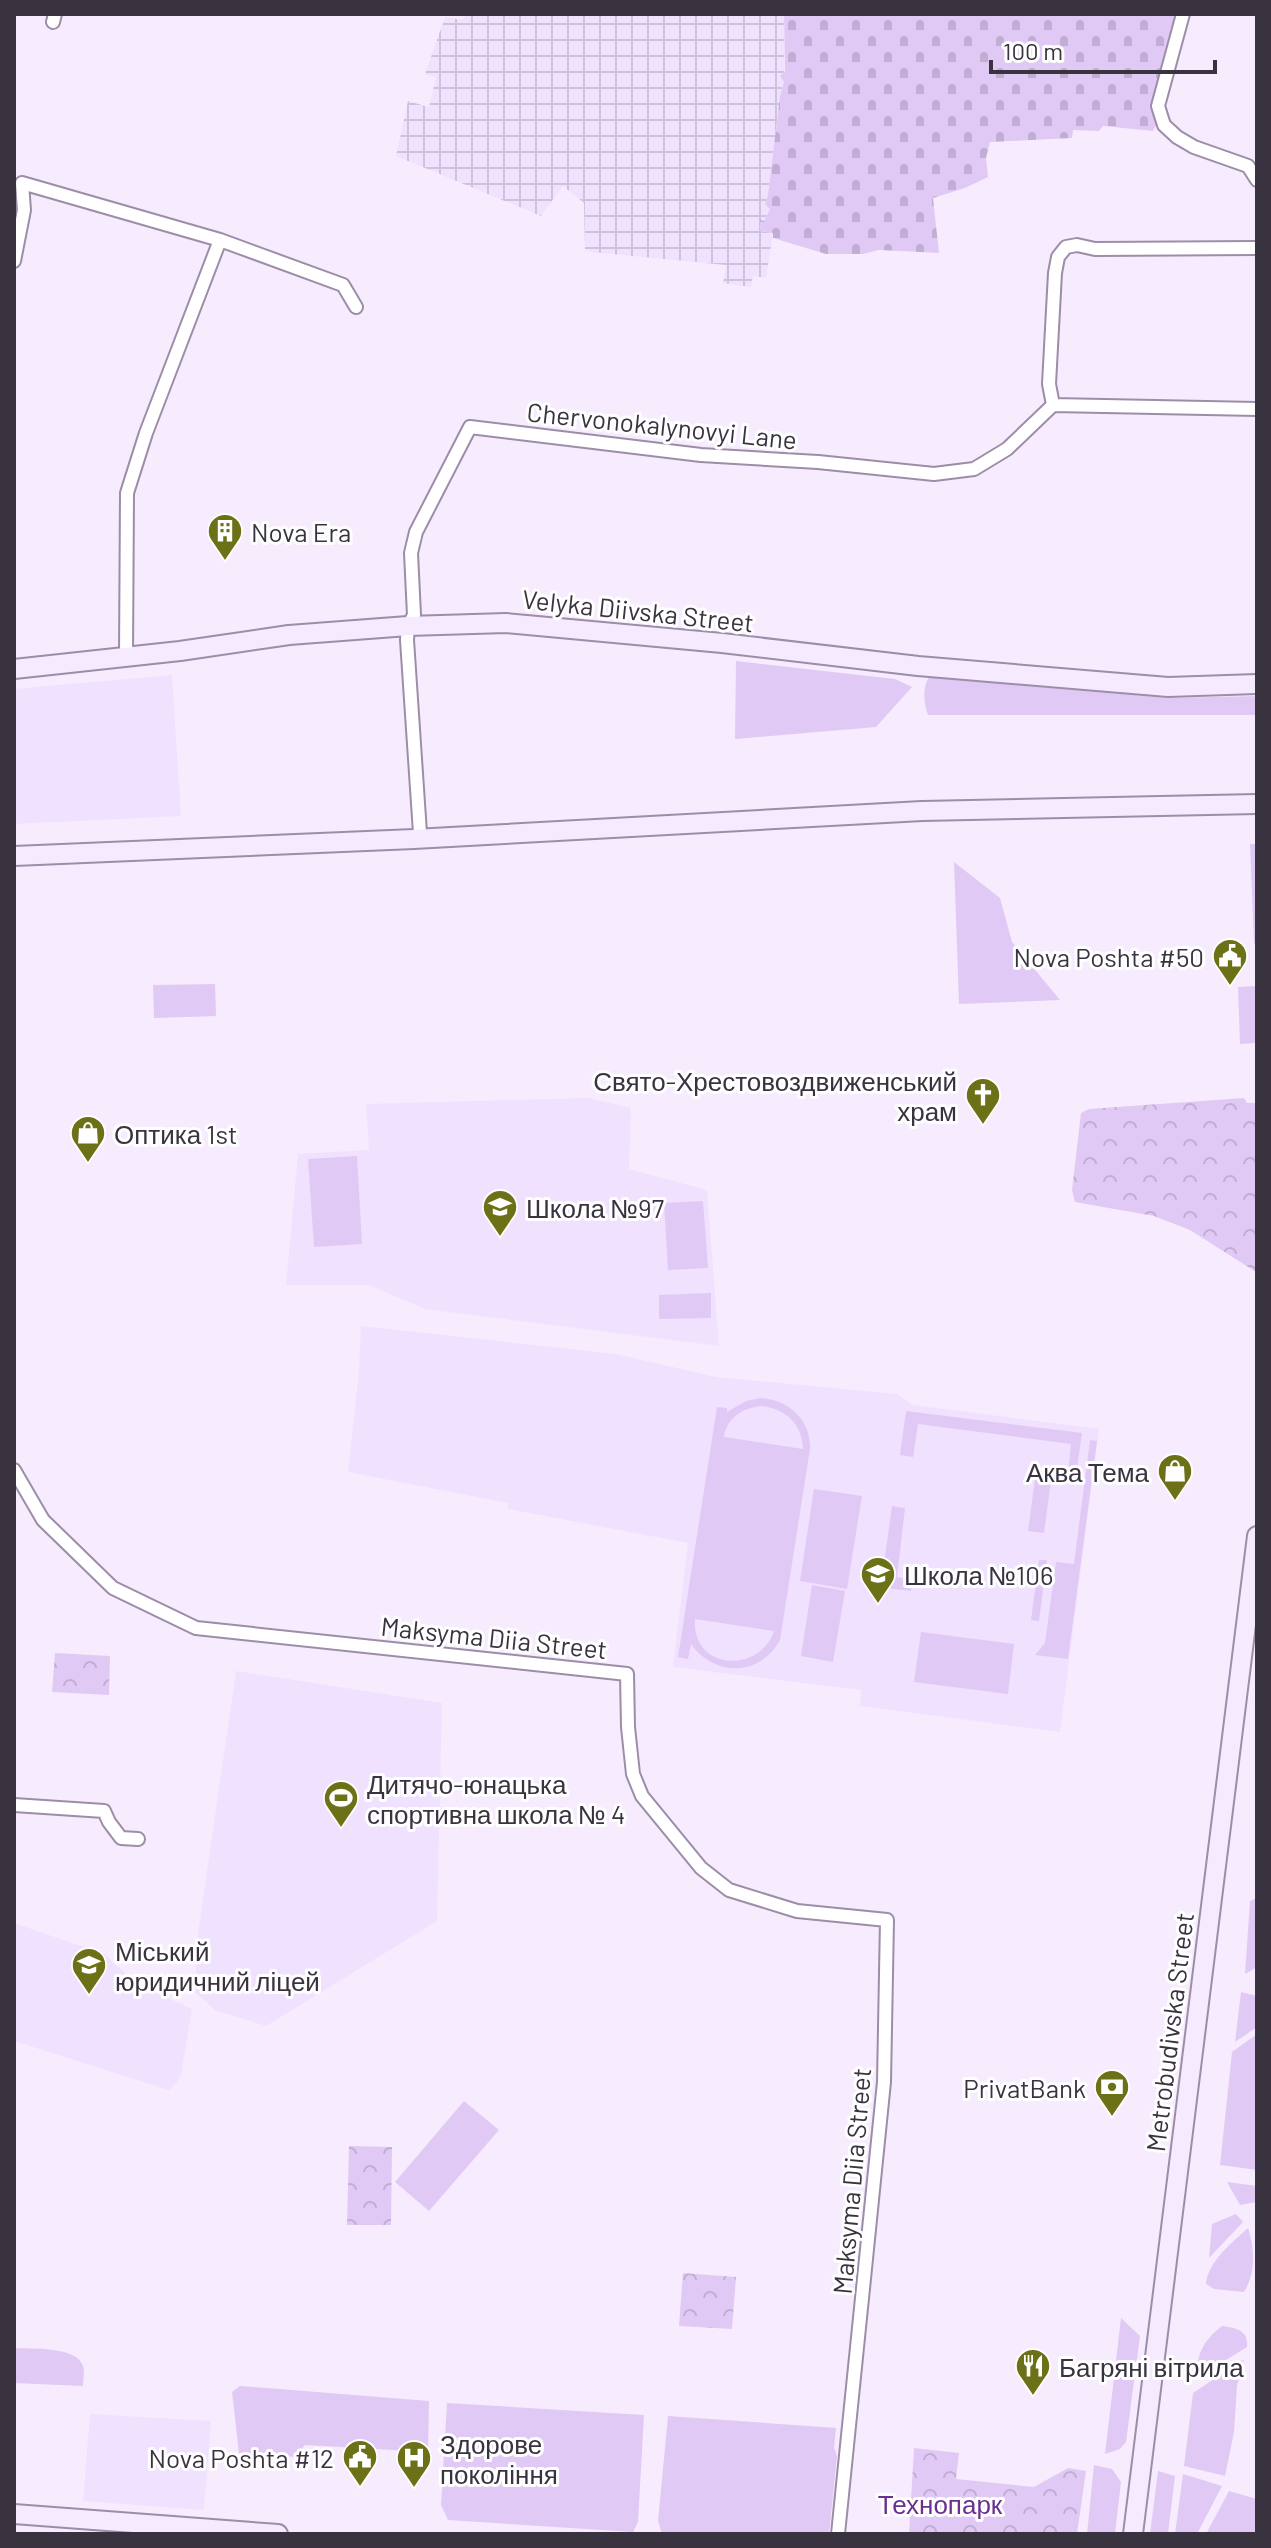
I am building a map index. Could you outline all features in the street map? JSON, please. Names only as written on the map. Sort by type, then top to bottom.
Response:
[{"type":"main road","name":"Velyka Diivska Street","points":[[14,669],[289,635],[408,626],[506,623],[722,643],[918,666],[1168,687],[1257,684]]},
{"type":"main road","points":[[14,856],[414,839],[922,811],[1257,804]]},
{"type":"main road","name":"Metrobudivska Street","points":[[1133,2534],[1257,1536]]},
{"type":"main road","points":[[14,2514],[32,2525],[278,2534]]},
{"type":"street","points":[[1183,14],[1158,106],[1164,125],[1194,147],[1248,166],[1257,180]]},
{"type":"street","points":[[14,261],[24,210],[22,183],[220,240],[343,285],[356,307]]},
{"type":"street","points":[[126,657],[127,493],[141,445],[220,240]]},
{"type":"street","points":[[1257,248],[1066,247],[1058,257],[1055,273],[1049,384],[1053,405],[1257,409]]},
{"type":"street","name":"Chervonokalynovyi Lane","points":[[414,839],[420,833],[408,626],[414,615],[411,553],[416,532],[470,427],[687,454],[818,462],[934,474],[974,469],[1007,449],[1053,405]]},
{"type":"street","name":"Maksyma Diia Street","points":[[14,1470],[43,1520],[113,1588],[196,1628],[627,1674],[633,1774],[642,1796],[701,1868],[729,1890],[797,1911],[887,1920],[884,2082],[838,2534]]},
{"type":"street","points":[[14,1805],[104,1811],[121,1838],[138,1839]]},
{"type":"shaded area","points":[[466,14],[784,14],[784,82],[765,204],[770,208],[760,231],[773,233],[766,278],[753,276],[751,287],[723,283],[726,265],[591,252],[585,250],[584,203],[563,186],[541,216],[396,156],[408,101],[429,107],[436,77],[425,74],[445,17],[463,20]]},
{"type":"shaded area","points":[[172,675],[181,816],[14,824],[14,689]]},
{"type":"shaded area","name":"Школа №97","points":[[588,1098],[631,1108],[629,1169],[707,1190],[719,1346],[425,1309],[369,1285],[286,1285],[298,1154],[369,1150],[366,1104]]},
{"type":"shaded area","name":"Школа №106","points":[[361,1326],[616,1354],[716,1377],[897,1394],[913,1405],[1099,1429],[1060,1732],[860,1706],[861,1690],[673,1667],[688,1543],[508,1509],[508,1503],[348,1472]]},
{"type":"shaded area","points":[[236,1671],[442,1703],[437,1921],[266,2026],[215,2010],[195,1992],[198,1934]]},
{"type":"shaded area","name":"Міський юридичний ліцей","points":[[14,1923],[104,1954],[136,1983],[192,2009],[181,2075],[169,2090],[14,2041]]},
{"type":"shaded area","points":[[90,2414],[211,2421],[204,2510],[83,2501]]},
{"type":"green space","points":[[784,14],[1178,14],[1155,108],[1157,123],[1153,131],[1103,126],[1099,131],[1073,130],[1072,138],[990,142],[986,158],[988,177],[933,198],[939,253],[879,250],[863,254],[826,254],[760,231],[760,220],[764,221],[770,209],[765,204],[784,82],[780,76],[785,71]]},
{"type":"green space","points":[[736,661],[895,679],[912,687],[876,727],[735,739]]},
{"type":"green space","points":[[929,677],[1168,698],[1257,696],[1257,715],[928,715],[924,696]]},
{"type":"green space","points":[[1250,844],[1256,844],[1257,854],[1257,947],[1254,943]]},
{"type":"green space","points":[[954,862],[1000,898],[1012,942],[1060,1000],[959,1004]]},
{"type":"green space","points":[[215,984],[216,1016],[154,1018],[153,985]]},
{"type":"green space","points":[[1255,986],[1257,1043],[1240,1044],[1238,987]]},
{"type":"green space","points":[[1244,1098],[1247,1103],[1257,1103],[1256,1272],[1190,1230],[1154,1216],[1075,1202],[1072,1190],[1081,1113],[1089,1109]]},
{"type":"green space","points":[[357,1156],[362,1244],[314,1247],[308,1159]]},
{"type":"green space","points":[[703,1201],[708,1268],[668,1270],[664,1203]]},
{"type":"green space","points":[[711,1293],[711,1318],[659,1319],[659,1295]]},
{"type":"green space","points":[[761,1398],[789,1407],[807,1429],[810,1449],[780,1640],[761,1661],[737,1668],[712,1662],[691,1644],[688,1659],[678,1657],[717,1407],[727,1408],[727,1412],[746,1401]],"holes":[[[763,1406],[779,1411],[792,1420],[800,1432],[803,1449],[724,1437],[729,1424],[738,1414]],[[695,1619],[773,1631],[774,1632],[754,1655],[740,1660],[726,1660],[713,1656],[703,1648]]]},
{"type":"green space","points":[[906,1411],[1082,1433],[1076,1475],[1068,1474],[1071,1444],[918,1424],[913,1457],[900,1455]]},
{"type":"green space","points":[[1090,1440],[1097,1441],[1068,1659],[1035,1655],[1045,1643],[1056,1562],[1074,1564]]},
{"type":"green space","points":[[1036,1471],[1052,1473],[1044,1533],[1028,1531]]},
{"type":"green space","points":[[814,1489],[862,1496],[847,1589],[800,1581]]},
{"type":"green space","points":[[892,1506],[905,1508],[897,1577],[913,1580],[911,1591],[892,1589],[882,1578]]},
{"type":"green space","points":[[1039,1560],[1047,1560],[1039,1621],[1031,1620]]},
{"type":"green space","points":[[812,1585],[845,1591],[833,1662],[801,1656]]},
{"type":"green space","points":[[921,1632],[1014,1644],[1008,1694],[914,1682]]},
{"type":"green space","points":[[55,1653],[110,1656],[109,1695],[52,1692]]},
{"type":"green space","points":[[1255,1899],[1257,1967],[1245,1974],[1250,1901]]},
{"type":"green space","points":[[1241,1992],[1257,1996],[1257,2027],[1235,2042]]},
{"type":"green space","points":[[1257,2034],[1257,2170],[1220,2165],[1232,2052]]},
{"type":"green space","points":[[464,2101],[499,2130],[429,2211],[395,2182]]},
{"type":"green space","points":[[349,2146],[392,2147],[391,2225],[347,2225]]},
{"type":"green space","points":[[1227,2182],[1257,2186],[1257,2202],[1240,2205]]},
{"type":"green space","points":[[1236,2214],[1243,2222],[1209,2258],[1212,2224]]},
{"type":"green space","points":[[1248,2228],[1253,2261],[1251,2277],[1244,2292],[1214,2289],[1206,2284],[1216,2260]]},
{"type":"green space","points":[[683,2273],[736,2277],[732,2329],[679,2326]]},
{"type":"green space","points":[[1121,2318],[1140,2336],[1126,2442],[1120,2449],[1105,2454]]},
{"type":"green space","points":[[1222,2326],[1244,2333],[1247,2347],[1197,2378],[1202,2348]]},
{"type":"green space","points":[[14,2348],[53,2350],[72,2355],[83,2366],[83,2386],[14,2383]]},
{"type":"green space","points":[[1244,2359],[1237,2386],[1234,2432],[1225,2476],[1184,2466],[1193,2393]]},
{"type":"green space","points":[[240,2386],[429,2401],[428,2452],[305,2445],[295,2457],[239,2453],[232,2392]]},
{"type":"green space","points":[[447,2403],[644,2415],[638,2522],[633,2532],[448,2520],[441,2505]]},
{"type":"green space","points":[[668,2416],[836,2428],[834,2448],[837,2456],[829,2534],[662,2534],[658,2521]]},
{"type":"green space","name":"Технопарк","points":[[914,2448],[959,2453],[956,2479],[1034,2487],[1068,2468],[1086,2471],[1077,2534],[909,2534]]},
{"type":"green space","points":[[1094,2465],[1112,2469],[1121,2482],[1115,2534],[1087,2534]]},
{"type":"green space","points":[[1158,2471],[1175,2476],[1168,2534],[1150,2534]]},
{"type":"green space","points":[[1183,2474],[1222,2486],[1197,2534],[1175,2534]]},
{"type":"green space","points":[[1229,2491],[1257,2499],[1257,2534],[1206,2534]]},
{"type":"place","name":"Nova Era","points":[[225,562]]},
{"type":"place","name":"Nova Poshta #50","points":[[1230,987]]},
{"type":"place","name":"Свято-Хрестовоздвиженський храм","points":[[983,1126]]},
{"type":"place","name":"Оптика 1st","points":[[88,1164]]},
{"type":"place","name":"Школа №97","points":[[500,1238]]},
{"type":"place","name":"Аква Тема","points":[[1175,1502]]},
{"type":"place","name":"Школа №106","points":[[878,1605]]},
{"type":"place","name":"Дитячо-юнацька спортивна школа № 4","points":[[341,1829]]},
{"type":"place","name":"Міський юридичний ліцей","points":[[89,1996]]},
{"type":"place","name":"PrivatBank","points":[[1112,2118]]},
{"type":"place","name":"Багряні вітрила","points":[[1033,2397]]},
{"type":"place","name":"Nova Poshta #12","points":[[360,2488]]},
{"type":"place","name":"Здорове покоління","points":[[414,2489]]}]
